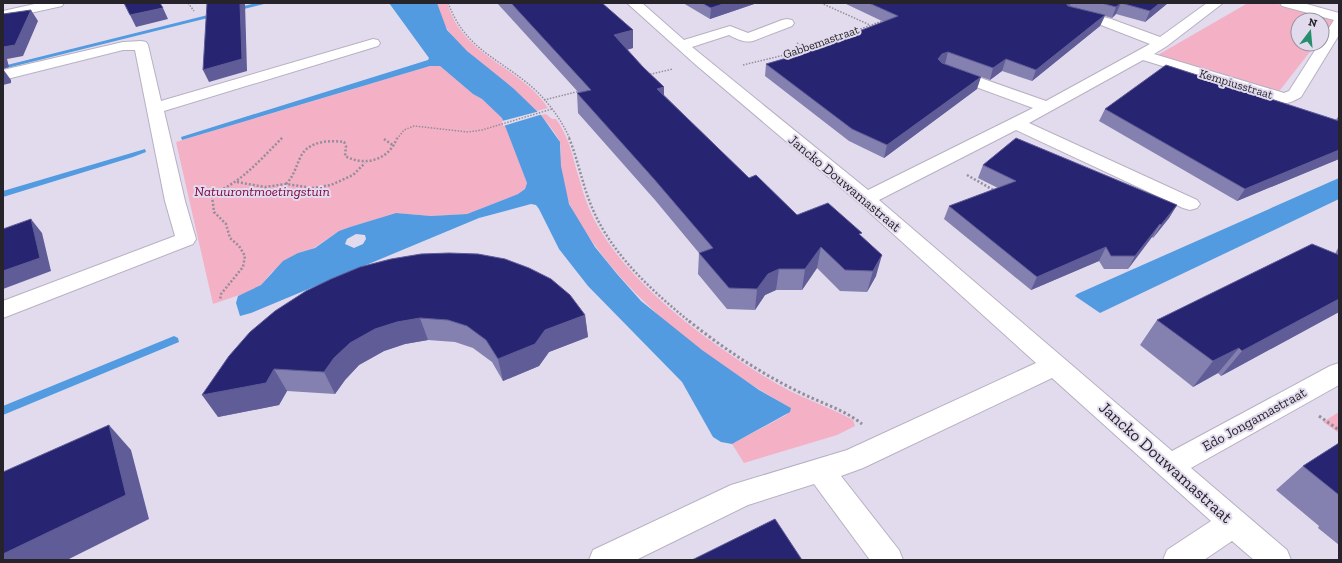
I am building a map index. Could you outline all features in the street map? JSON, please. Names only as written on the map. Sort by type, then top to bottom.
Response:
[{"type":"street","points":[[3,15],[57,3]]},
{"type":"street","name":"Jancko Douwamastraat","points":[[634,3],[706,67],[866,199],[1276,560]]},
{"type":"street","points":[[866,199],[1047,107],[1141,55],[1162,43],[1216,3]]},
{"type":"street","points":[[1287,3],[1339,16]]},
{"type":"street","points":[[1069,12],[1106,22],[1162,43]]},
{"type":"street","points":[[682,45],[730,30],[748,38],[787,23]]},
{"type":"street","name":"Kempiusstraat","points":[[1141,55],[1285,99],[1295,94],[1339,23]]},
{"type":"street","points":[[155,108],[373,43]]},
{"type":"street","points":[[3,75],[123,46],[141,45],[175,201],[186,239],[3,310]]},
{"type":"street","points":[[944,70],[1047,107]]},
{"type":"street","points":[[1016,123],[1190,204]]},
{"type":"street","points":[[604,560],[741,494],[853,460],[1056,365]]},
{"type":"street","name":"Edo Jongamastraat","points":[[1170,466],[1339,373]]},
{"type":"street","points":[[820,470],[888,560]]},
{"type":"street","points":[[1178,560],[1234,523]]},
{"type":"path","points":[[188,3],[194,11]]},
{"type":"path","points":[[448,3],[458,26],[472,43],[530,85],[552,109],[571,140],[581,179],[595,217],[620,255],[636,274],[664,300],[719,344],[760,372],[793,390],[859,420],[885,445]]},
{"type":"path","points":[[822,3],[870,26]]},
{"type":"path","name":"Gabbemastraat","points":[[641,77],[706,67],[765,61],[806,49],[891,17]]},
{"type":"path","points":[[806,49],[812,53]]},
{"type":"path","points":[[544,100],[582,91]]},
{"type":"path","points":[[286,184],[295,173],[301,155],[312,146],[326,141],[337,140],[344,142],[346,146],[345,156],[352,160],[365,162],[375,160],[389,152],[394,146],[398,136],[404,130],[414,126],[468,132],[482,130],[552,109]]},
{"type":"path","points":[[175,201],[212,196],[237,182],[282,138]]},
{"type":"path","points":[[384,139],[394,146]]},
{"type":"path","points":[[942,160],[997,192]]},
{"type":"path","points":[[237,182],[265,187],[286,184],[313,188],[331,185],[353,175],[365,162]]},
{"type":"path","points":[[212,196],[214,212],[226,224],[230,238],[239,246],[246,256],[243,267],[222,294],[220,300]]},
{"type":"green space","points":[[437,3],[447,3],[455,22],[466,37],[479,49],[536,93],[548,108],[537,111],[513,88],[467,51],[446,28],[440,15]]},
{"type":"green space","points":[[1248,3],[1274,3],[1308,12],[1290,12],[1290,52],[1310,52],[1277,94],[1156,56]]},
{"type":"green space","points":[[1330,18],[1335,19],[1330,26]]},
{"type":"green space","name":"Natuurontmoetingstuin","points":[[435,65],[440,66],[473,94],[482,99],[503,118],[527,183],[525,189],[518,194],[467,214],[431,216],[396,213],[339,231],[314,248],[298,253],[272,272],[261,285],[251,291],[213,304],[176,142]]},
{"type":"green space","points":[[546,114],[552,119],[556,119],[565,133],[581,185],[591,213],[598,227],[618,256],[639,279],[687,322],[739,361],[790,391],[853,420],[855,426],[837,435],[744,463],[732,444],[786,415],[791,408],[759,390],[696,346],[666,322],[637,295],[611,267],[589,237],[568,201],[562,173],[560,143],[554,132],[541,115]]},
{"type":"green space","points":[[1339,412],[1339,433],[1323,422]]},
{"type":"water","points":[[256,3],[268,3],[3,69],[3,66]]},
{"type":"water","points":[[389,3],[437,3],[447,30],[467,51],[513,88],[541,115],[560,142],[561,166],[569,204],[595,247],[617,274],[641,301],[702,350],[759,390],[791,408],[790,412],[732,444],[721,442],[713,437],[682,382],[588,286],[559,249],[539,209],[536,205],[531,204],[479,218],[251,313],[240,316],[236,303],[238,296],[261,285],[283,261],[298,253],[315,248],[339,231],[396,213],[431,216],[467,214],[518,194],[525,189],[527,183],[502,118],[482,99],[473,94],[440,66],[430,66],[182,140],[181,137],[428,60],[429,58]],"holes":[[[356,234],[365,235],[366,239],[363,244],[354,248],[345,244],[347,239]]]},
{"type":"water","points":[[145,149],[146,152],[133,157],[3,197],[3,191]]},
{"type":"water","points":[[1339,178],[1339,199],[1100,313],[1075,296],[1077,294]]},
{"type":"water","points":[[174,336],[178,338],[179,342],[3,415],[3,406]]},
{"type":"pier","points":[[540,111],[543,114],[503,126],[502,121]]},
{"type":"building","points":[[124,3],[160,3],[163,8],[130,15]]},
{"type":"building","points":[[207,3],[240,3],[242,59],[203,70]]},
{"type":"building","points":[[511,3],[602,3],[633,30],[614,35],[643,67],[664,87],[657,89],[749,178],[756,175],[797,215],[828,203],[862,233],[859,234],[882,255],[873,271],[845,270],[821,247],[805,269],[779,269],[768,274],[757,289],[729,288],[699,253],[713,248],[577,93],[591,90]]},
{"type":"building","points":[[702,3],[726,3],[711,8]]},
{"type":"building","points":[[869,3],[1066,3],[1068,6],[1105,15],[1036,70],[1006,59],[993,68],[948,52],[942,54],[938,59],[942,63],[981,77],[887,145],[852,129],[766,64],[797,55],[898,16]]},
{"type":"building","points":[[1101,3],[1121,3],[1116,7]]},
{"type":"building","points":[[1121,3],[1160,3],[1150,11]]},
{"type":"building","points":[[31,10],[15,45],[3,47],[3,14]]},
{"type":"building","points":[[1166,65],[1339,121],[1339,150],[1245,189],[1105,109]]},
{"type":"building","points":[[1016,138],[1177,205],[1135,256],[1111,256],[1106,247],[1037,277],[949,206],[1016,181],[983,165]]},
{"type":"building","points":[[31,219],[40,258],[3,271],[3,229]]},
{"type":"building","points":[[1312,244],[1339,255],[1339,299],[1242,351],[1239,348],[1213,361],[1157,320]]},
{"type":"building","points":[[421,254],[478,254],[505,259],[529,268],[551,279],[570,295],[585,315],[545,330],[535,344],[498,359],[486,340],[467,326],[448,320],[420,318],[397,322],[375,329],[350,343],[334,358],[324,372],[274,369],[266,383],[202,395],[229,356],[250,332],[275,311],[306,291],[360,267],[391,259]]},
{"type":"building","points":[[109,425],[126,495],[3,554],[3,472]]},
{"type":"building","points":[[1339,443],[1339,495],[1303,466]]},
{"type":"building","points":[[775,519],[802,560],[692,560]]}]
